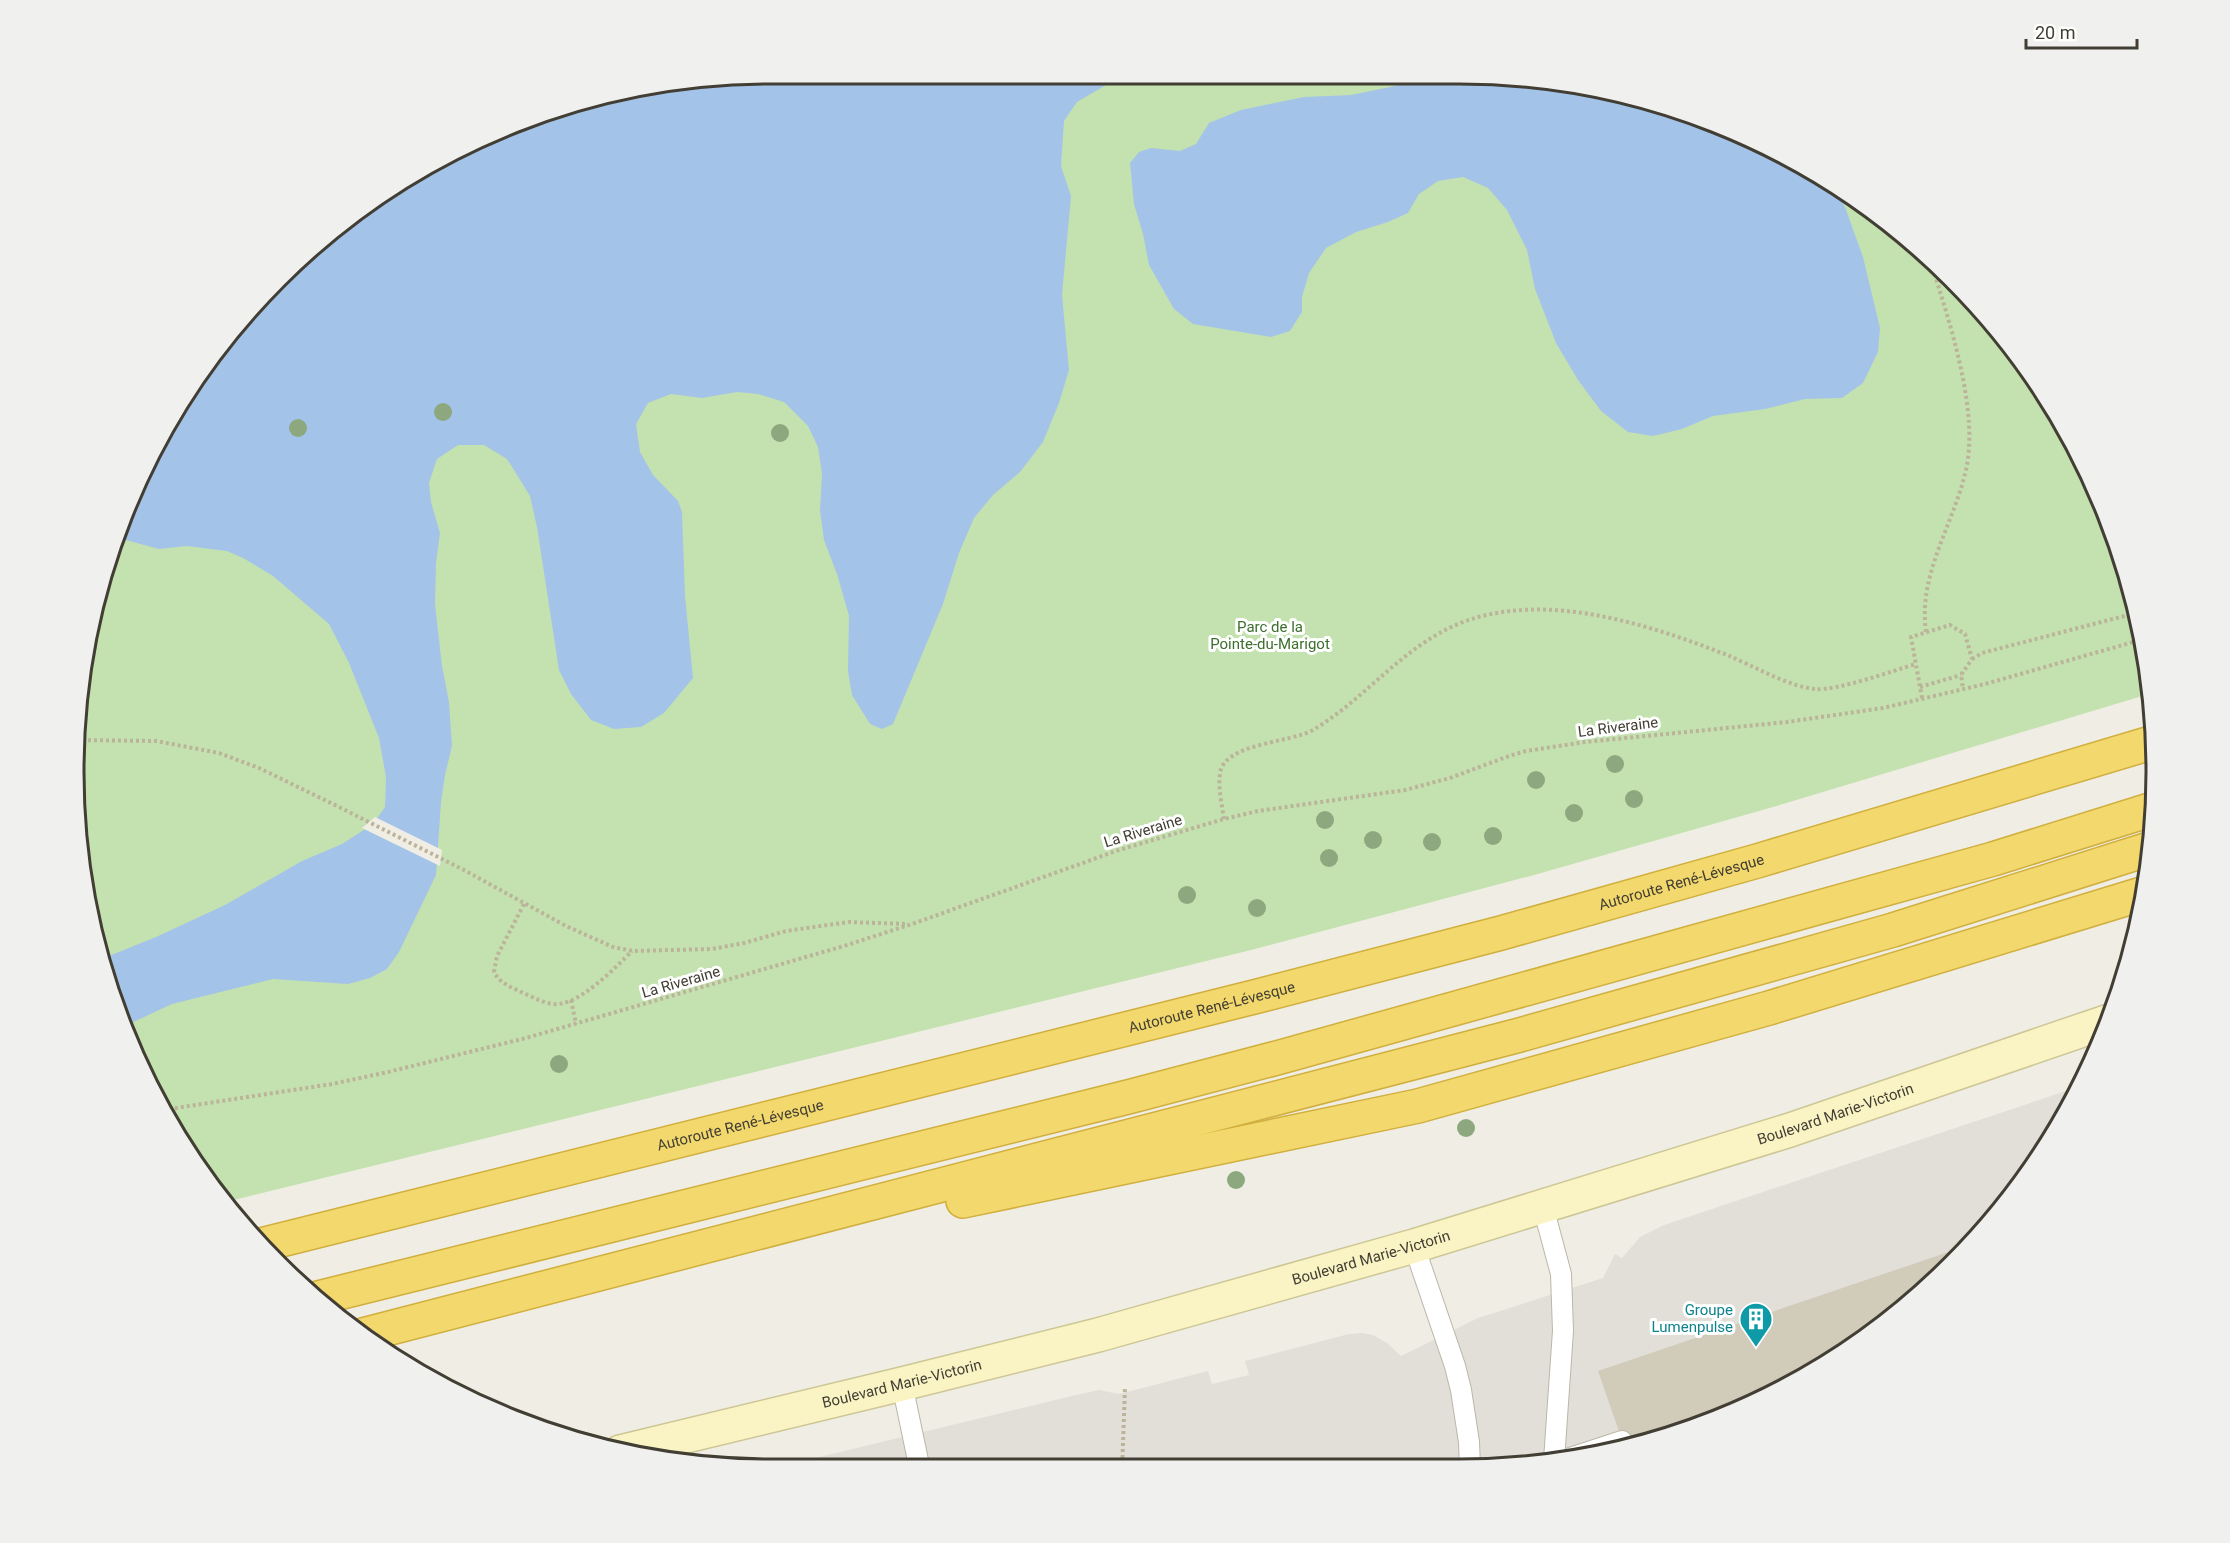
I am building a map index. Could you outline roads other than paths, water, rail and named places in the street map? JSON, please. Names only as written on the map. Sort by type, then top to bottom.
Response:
[{"type":"highway","name":"Autoroute René-Lévesque","points":[[271,1243],[1224,1005],[1501,933],[1757,861],[2145,745]]},
{"type":"highway","points":[[327,1296],[1273,1059],[1993,859],[2145,811]]},
{"type":"highway","points":[[374,1332],[1516,1036],[1893,930],[2141,852]]},
{"type":"highway","points":[[532,1291],[1418,1106],[1769,1008],[2135,896]]},
{"type":"street","name":"Boulevard Marie-Victorin","points":[[642,1447],[1098,1335],[1414,1246],[1802,1126],[2098,1025]]},
{"type":"lane","points":[[1543,1207],[1559,1266],[1562,1308],[1563,1356],[1555,1452]]},
{"type":"lane","points":[[1414,1246],[1455,1366],[1461,1390],[1470,1459]]},
{"type":"lane","points":[[902,1384],[918,1459]]},
{"type":"water","points":[[1108,84],[1077,102],[1064,121],[1061,166],[1071,196],[1062,295],[1069,370],[1059,403],[1043,442],[1020,472],[993,495],[974,518],[959,553],[943,604],[893,724],[882,729],[870,724],[852,695],[848,671],[849,616],[824,540],[820,511],[822,474],[818,447],[808,426],[784,402],[758,394],[737,392],[702,398],[671,394],[648,403],[636,424],[640,452],[653,475],[678,501],[682,512],[685,596],[693,678],[664,713],[641,727],[614,729],[591,720],[571,694],[559,670],[537,527],[530,496],[507,459],[484,445],[458,445],[437,459],[429,483],[431,502],[440,533],[436,563],[435,604],[442,666],[449,702],[452,746],[441,802],[436,875],[399,952],[387,969],[370,978],[348,984],[273,979],[172,1004],[131,1023],[109,956],[225,905],[302,861],[342,844],[373,824],[385,807],[386,777],[379,738],[349,663],[329,624],[273,576],[243,558],[227,551],[187,546],[159,549],[124,540],[155,467],[176,428],[226,353],[285,285],[353,226],[428,176],[467,155],[508,136],[594,107],[637,97],[727,85]]},
{"type":"water","points":[[1405,84],[1458,84],[1503,85],[1593,97],[1679,120],[1722,136],[1802,176],[1842,201],[1863,257],[1880,328],[1878,352],[1863,383],[1842,398],[1805,399],[1765,409],[1713,416],[1682,429],[1653,436],[1628,432],[1601,411],[1578,380],[1556,343],[1535,289],[1527,250],[1507,210],[1488,188],[1463,177],[1438,181],[1419,194],[1408,213],[1356,232],[1326,248],[1309,273],[1302,297],[1302,312],[1290,331],[1271,337],[1193,324],[1174,309],[1149,265],[1134,204],[1130,163],[1139,152],[1151,148],[1180,151],[1196,144],[1209,123],[1241,110],[1304,97],[1351,95]]},
{"type":"place","name":"Groupe Lumenpulse","points":[[1756,1348]]},
{"type":"park label","name":"Parc de la Pointe-du-Marigot","points":[[1270,636]]}]
